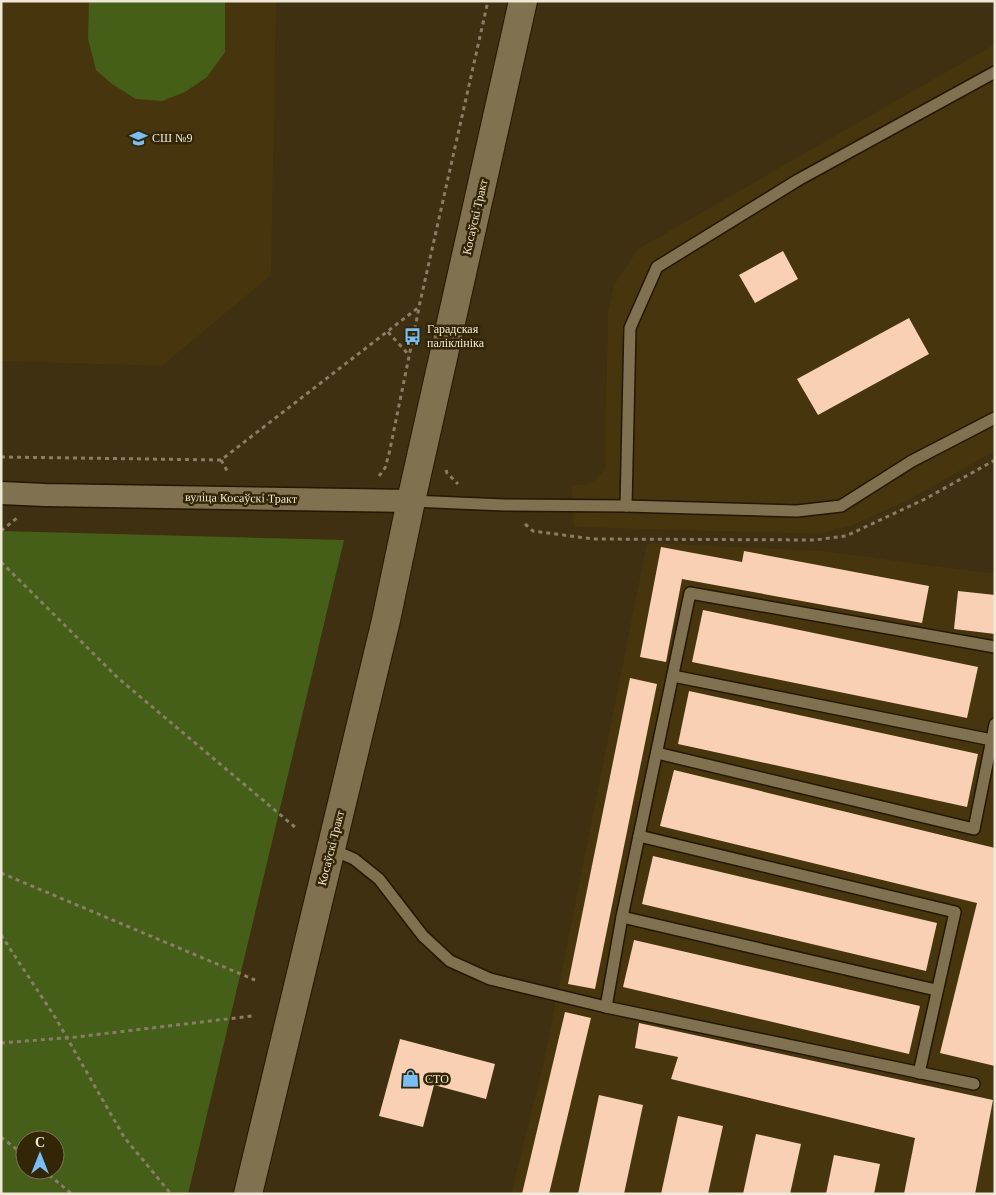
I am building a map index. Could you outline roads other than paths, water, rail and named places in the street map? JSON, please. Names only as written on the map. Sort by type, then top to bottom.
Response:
[{"type":"main road","name":"Косаўскі Тракт","points":[[248,1194],[386,620],[523,1]]},
{"type":"street","name":"вуліца Косаўскі Тракт","points":[[1,493],[411,501]]},
{"type":"lane","points":[[626,506],[630,328],[657,267],[798,180],[995,72]]},
{"type":"lane","points":[[411,501],[504,505],[797,511],[841,506],[912,461],[995,418]]},
{"type":"lane","points":[[606,1007],[622,917],[690,592],[995,646]]},
{"type":"lane","points":[[673,676],[992,740]]},
{"type":"lane","points":[[657,753],[974,829],[995,724]]},
{"type":"lane","points":[[639,836],[955,912],[936,990],[919,1073]]},
{"type":"lane","points":[[331,849],[354,859],[379,879],[423,936],[450,961],[490,979],[606,1007],[974,1084]]},
{"type":"lane","points":[[622,917],[936,990]]},
{"type":"place","name":"СШ №9","points":[[138,138]]},
{"type":"place","name":"Гарадская паліклініка","points":[[413,336]]},
{"type":"place","name":"СТО","points":[[411,1079]]}]
